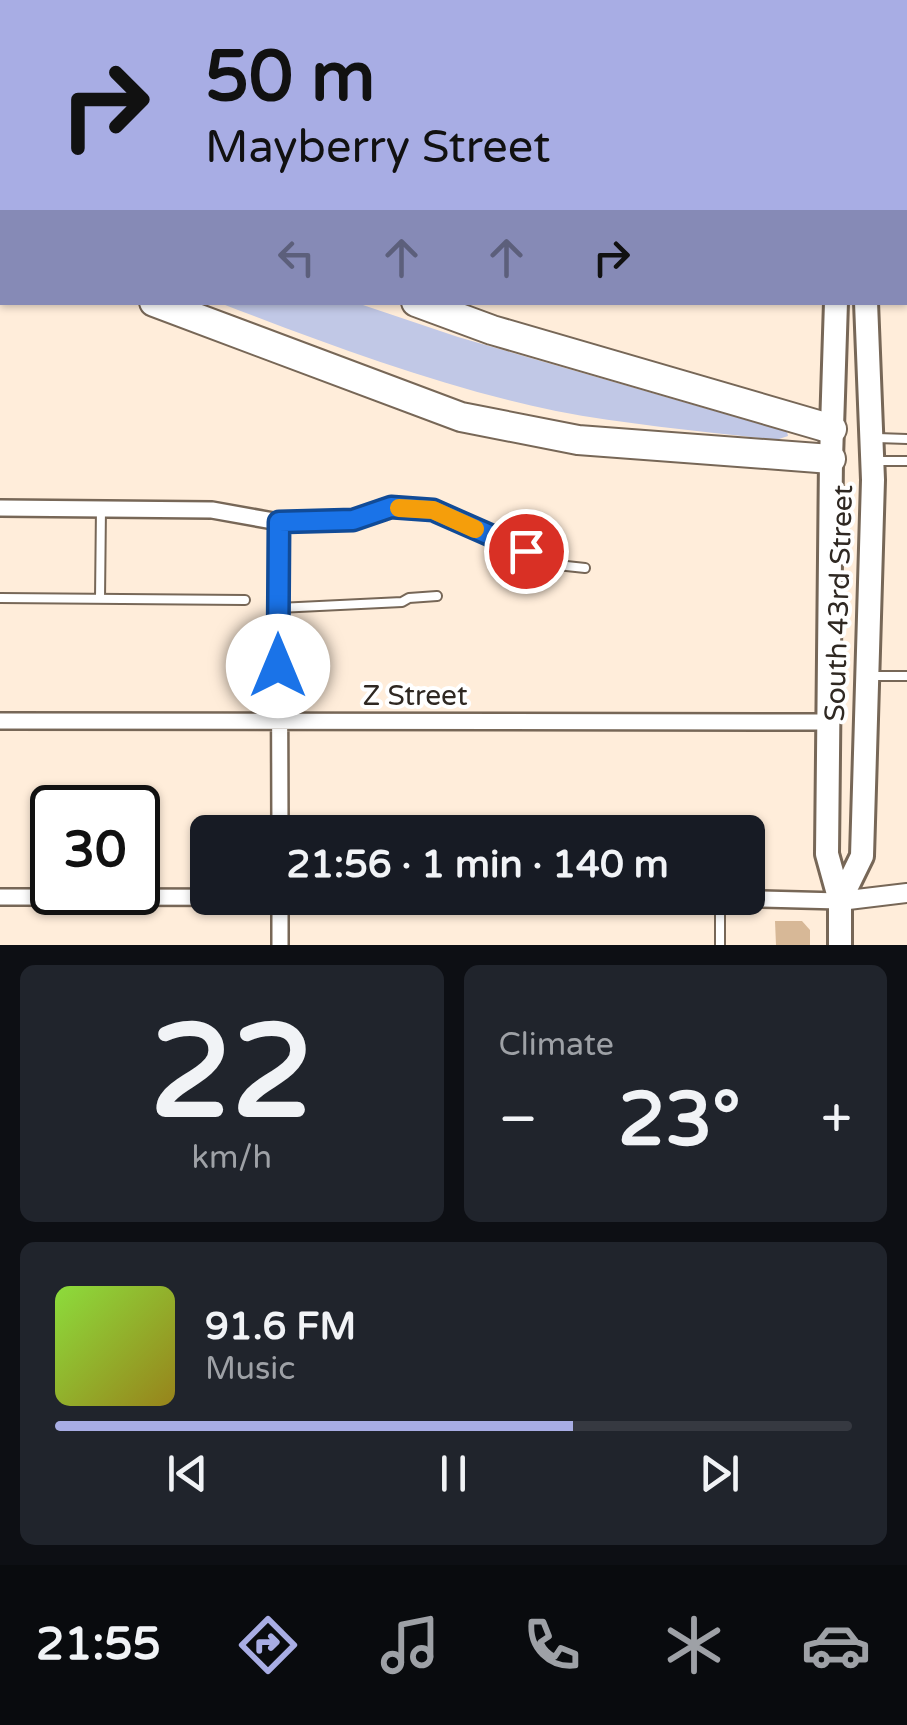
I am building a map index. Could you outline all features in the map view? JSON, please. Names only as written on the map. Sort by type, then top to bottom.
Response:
[{"type":"highway","points":[[162,305],[462,417],[578,440],[831,459]]},
{"type":"highway","points":[[424,305],[492,330],[832,430]]},
{"type":"main road","name":"South 43rd Street","points":[[836,305],[828,854],[840,901],[840,945]]},
{"type":"main road","name":"South 43rd Street","points":[[840,901],[862,856],[872,449],[866,305]]},
{"type":"main road","points":[[832,430],[872,449]]},
{"type":"main road","points":[[831,459],[872,449]]},
{"type":"street","points":[[0,508],[212,510],[279,522],[353,520],[391,507]]},
{"type":"street","points":[[279,522],[280,815]]},
{"type":"street","name":"Z Street","points":[[0,721],[830,722]]},
{"type":"street","points":[[765,899],[840,901],[907,894]]},
{"type":"street","points":[[0,897],[190,898]]},
{"type":"street","points":[[280,915],[280,945]]},
{"type":"lane","points":[[872,449],[907,440]]},
{"type":"lane","points":[[872,449],[907,462]]},
{"type":"lane","points":[[100,599],[101,507]]},
{"type":"lane","points":[[391,507],[433,510],[557,565],[585,568]]},
{"type":"lane","points":[[278,608],[402,602],[437,596]]},
{"type":"lane","points":[[0,598],[245,600]]},
{"type":"lane","points":[[867,676],[907,676]]},
{"type":"lane","points":[[720,915],[720,945]]},
{"type":"shaded area","points":[[225,305],[363,305],[458,337],[787,432],[788,436],[776,440],[556,411],[470,390]]},
{"type":"building","points":[[775,921],[802,921],[810,930],[810,945],[776,945]]},
{"type":"slow traffic","points":[[399,508],[433,510],[475,529]]},
{"type":"route","points":[[278,666],[279,522],[353,520],[391,507],[433,510],[526,551]]}]
